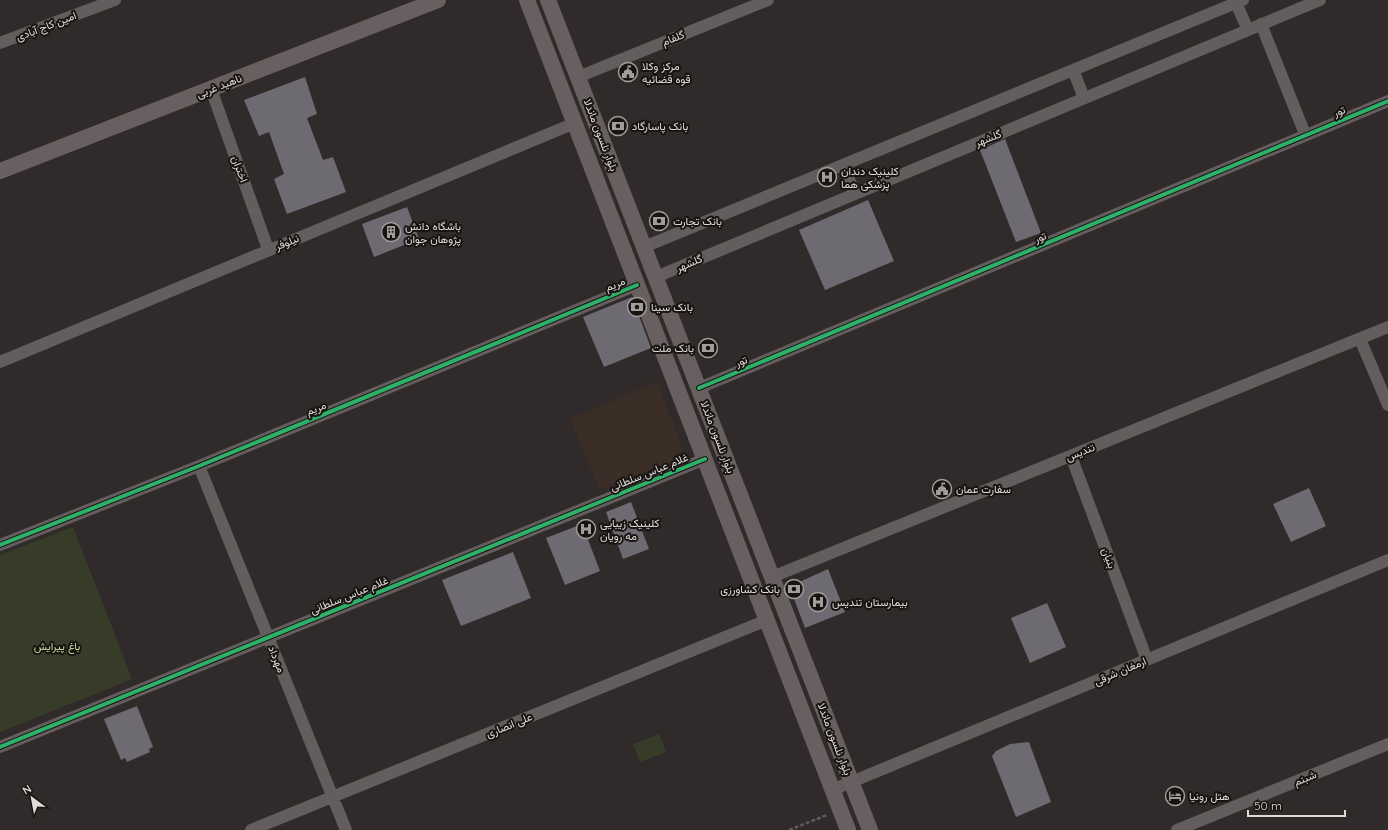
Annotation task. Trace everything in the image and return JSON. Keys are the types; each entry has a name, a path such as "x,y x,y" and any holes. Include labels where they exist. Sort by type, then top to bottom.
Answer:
{"main road":[{"name":"ناهید غربی","path":"0,171 438,0"},
{"name":"بلوار نلسون ماندلا","path":"527,0 848,830"},
{"name":"بلوار نلسون ماندلا","path":"548,0 870,830"}],"street":[{"name":"امین کاج آبادی","path":"0,43 115,0"},
{"name":"گلفام","path":"578,77 768,0"},
{"name":"گلشهر","path":"656,277 1320,0"},
{"path":"644,247 1240,1 1248,30"},
{"path":"1261,24 1305,134"},
{"path":"1073,70 1084,98"},
{"name":"اختران","path":"211,89 268,249"},
{"name":"تور","path":"699,388 1305,134 1388,101"},
{"name":"نیلوفر","path":"0,362 268,249 575,123"},
{"path":"844,165 855,193"},
{"name":"مریم","path":"0,545 199,466 637,284"},
{"name":"تندیس","path":"772,577 1388,327"},
{"path":"1360,339 1388,405"},
{"name":"بنیان","path":"1071,456 1147,660"},
{"name":"غلام عباس سلطانی","path":"0,747 705,459"},
{"name":"مهرداد","path":"199,466 346,830"},
{"name":"ارمغان شرقی","path":"832,790 1388,560"},
{"name":"علی انصاری","path":"250,830 767,620"},
{"name":"شبنم","path":"1177,830 1388,744"}],"path":[{"path":"789,830 814,820"}],"shaded area":[{"path":"657,382 682,447 678,459 600,489 570,419"}],"green space":[{"name":"باغ پیرایش","path":"73,527 132,679 0,732 0,555"},
{"path":"659,734 666,752 640,762 633,744"}],"building":[{"path":"305,77 317,114 307,118 323,160 333,157 346,192 287,214 274,179 284,174 269,132 259,136 244,100"},
{"path":"1005,139 1041,233 1016,242 980,150"},
{"path":"868,200 894,261 825,290 799,230"},
{"name":"باشگاه دانش پژوهان جوان","path":"407,207 419,239 374,257 362,224"},
{"path":"632,297 651,348 604,367 583,317"},
{"path":"1309,488 1326,526 1291,542 1273,504"},
{"path":"631,502 649,549 623,559 606,512"},
{"path":"582,524 600,571 565,585 546,538"},
{"path":"513,552 531,598 461,626 442,580"},
{"name":"بیمارستان تندیس","path":"828,569 845,612 805,628 791,591 795,584"},
{"path":"1047,603 1066,647 1030,663 1011,618"},
{"path":"137,706 153,747 149,749 150,752 127,762 125,758 121,760 104,719"},
{"path":"1029,742 1051,802 1016,817 992,756 996,751 1010,744"}],"cycle path":[{"path":"699,388 1388,101"},
{"path":"0,545 199,466 637,285"},
{"path":"0,747 705,459"}],"place":[{"name":"مرکز وکلا قوه قضائیه","path":"628,72"},
{"name":"بانک پاسارگاد","path":"618,126"},
{"name":"کلینیک دندان پزشکی هما","path":"827,177"},
{"name":"بانک تجارت","path":"659,221"},
{"name":"باشگاه دانش پژوهان جوان","path":"391,232"},
{"name":"بانک سینا","path":"637,307"},
{"name":"بانک ملت","path":"708,348"},
{"name":"سفارت عمان","path":"942,489"},
{"name":"کلینیک زیبایی مه رویان","path":"586,529"},
{"name":"بانک کشاورزی","path":"794,589"},
{"name":"بیمارستان تندیس","path":"818,602"},
{"name":"هتل رونیا","path":"1175,796"}]}
